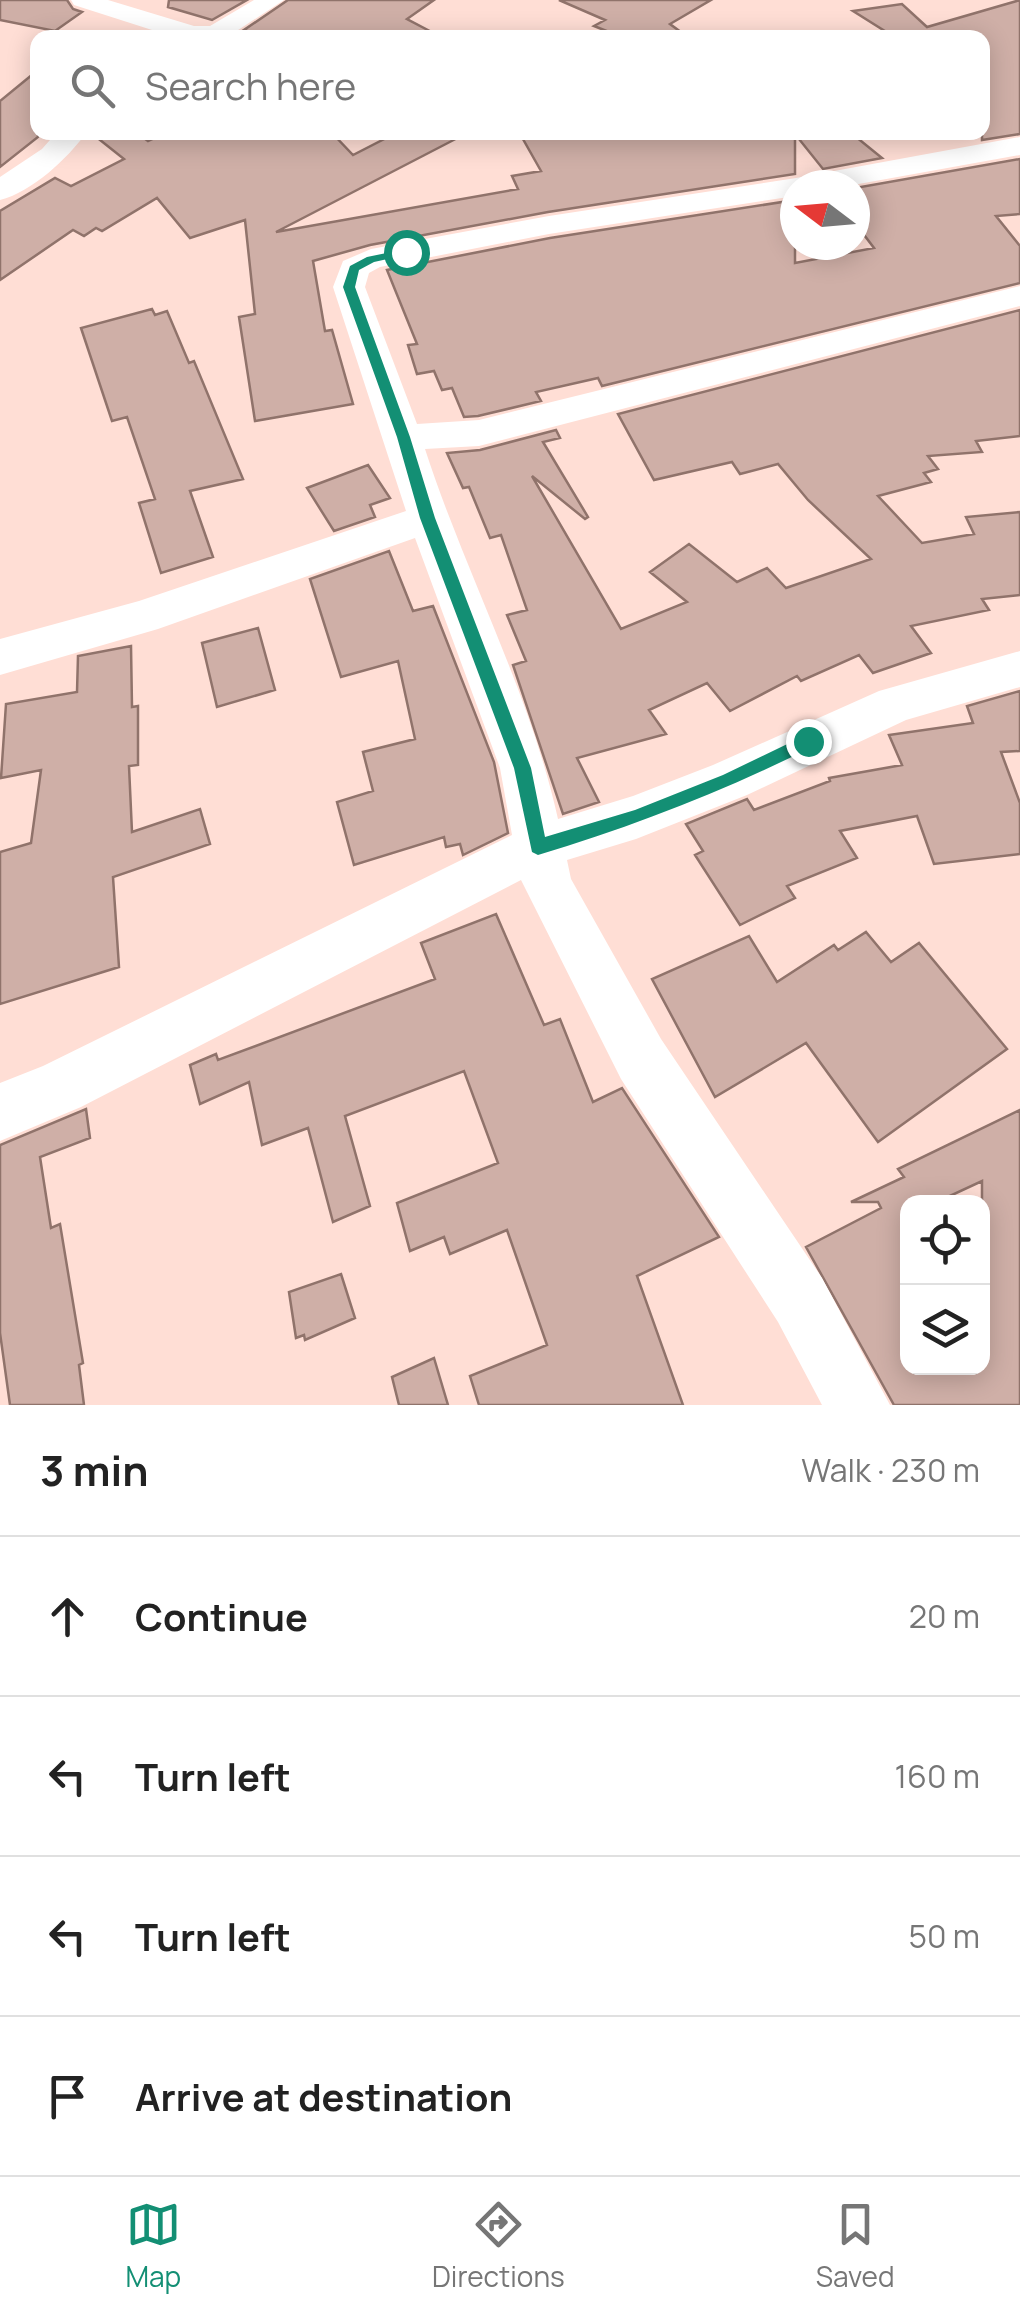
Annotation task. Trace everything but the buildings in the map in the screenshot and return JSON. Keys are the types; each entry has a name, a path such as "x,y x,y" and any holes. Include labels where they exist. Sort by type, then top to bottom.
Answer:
{"street":[{"path":"83,0 184,30"},
{"path":"215,30 272,0"},
{"path":"0,191 52,155 66,140"},
{"path":"870,173 1020,146"},
{"path":"780,188 531,228 371,260 354,268 349,287 428,518 522,768 548,884 565,922 641,1058 800,1300 857,1405"},
{"path":"403,437 479,433 1020,296"},
{"path":"0,657 142,617 428,518"},
{"path":"0,1112 62,1086 538,847 636,817 895,704 1020,669"}],"route":[{"path":"406,252 354,268 349,287 428,518 522,768 538,847 636,817 730,780 808,741"}]}
